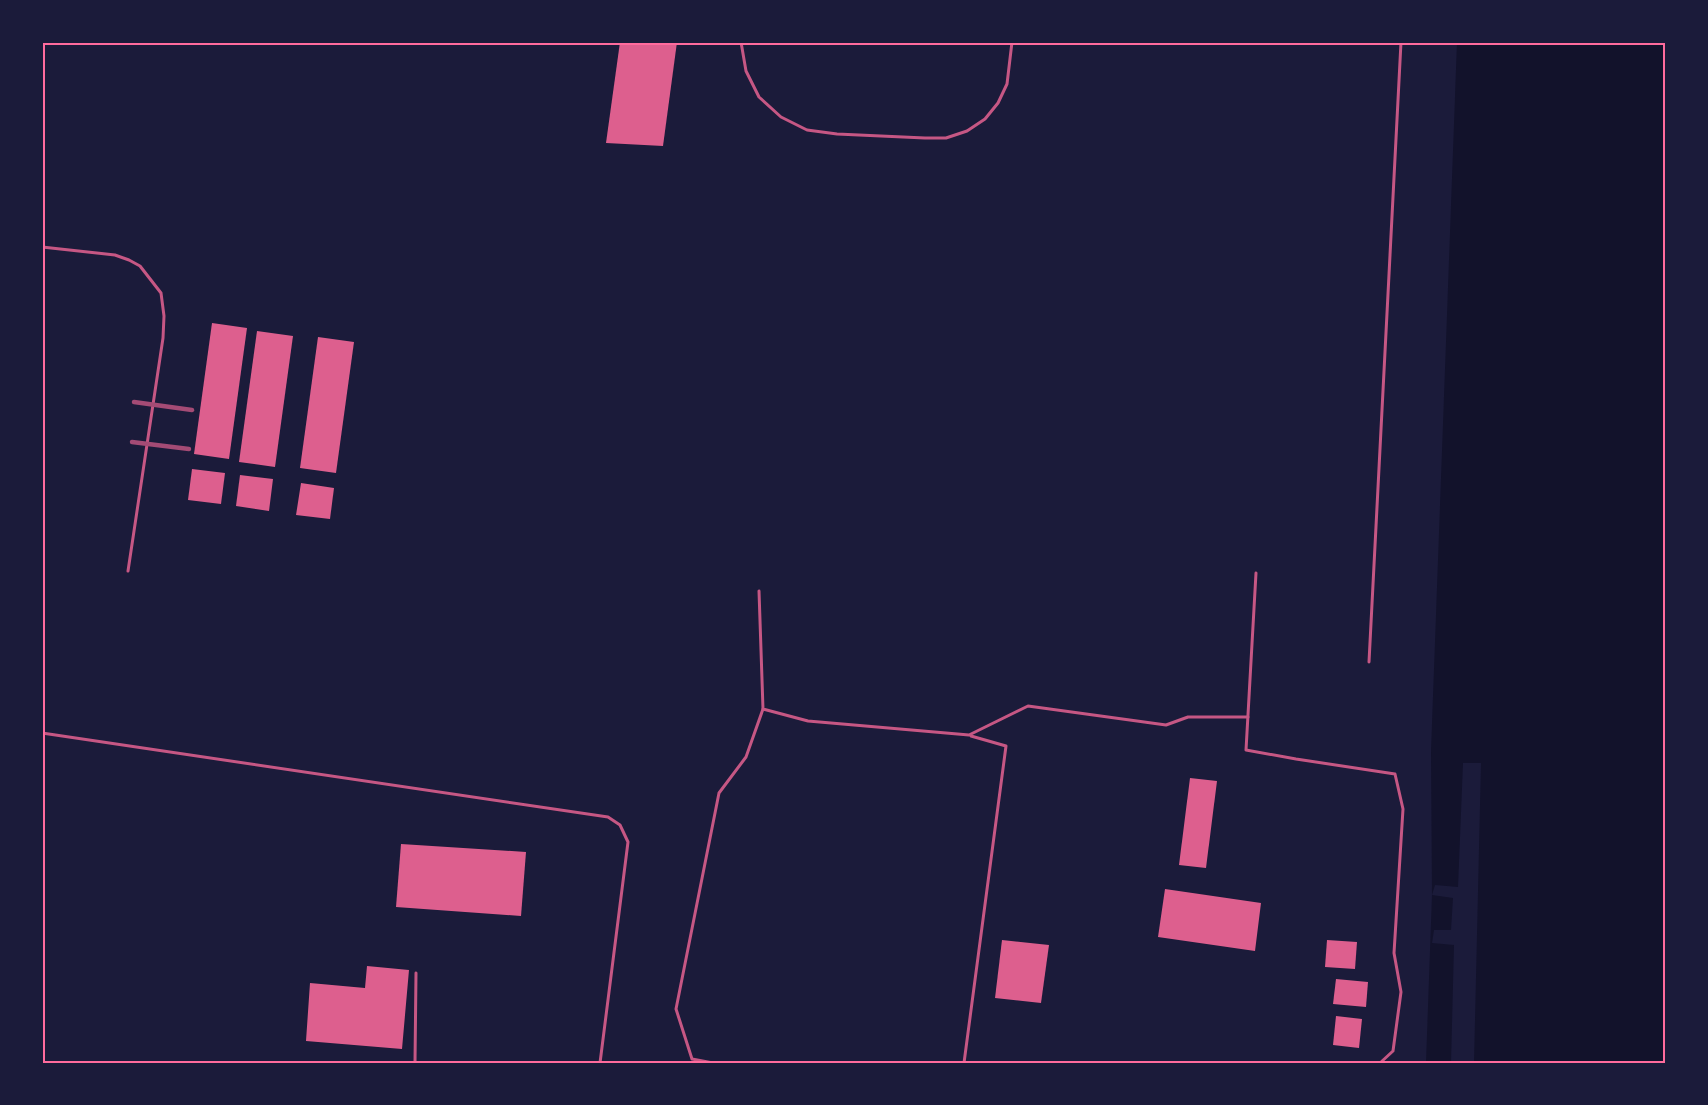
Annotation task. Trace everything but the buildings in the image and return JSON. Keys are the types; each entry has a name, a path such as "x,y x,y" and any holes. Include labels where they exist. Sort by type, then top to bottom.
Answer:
{"lane":[{"path":"741,42 746,70 759,97 781,117 807,130 827,133 925,138 946,138 967,131 985,120 999,103 1007,84 1012,42"},
{"path":"1369,662 1401,42"},
{"path":"42,247 115,255 129,260 140,266 161,293 164,316 163,338 128,571"},
{"path":"1256,573 1246,750 1395,774 1403,809 1394,953 1401,992 1393,1051 1380,1063"},
{"path":"713,1063 692,1059 676,1009 719,793 746,757 763,710 759,591"},
{"path":"969,735 1028,706 1166,725 1188,717 1248,717"},
{"path":"763,710 808,722 969,735 1006,746 964,1063"},
{"path":"42,733 608,817 620,825 628,842 600,1063"},
{"path":"415,1063 416,973"}],"shaded area":[{"path":"1457,42 1666,42 1666,1063 1426,1063 1432,895 1431,751"}],"pier":[{"path":"1463,763 1481,763 1474,1063 1451,1063 1454,945 1432,943 1434,930 1451,930 1453,898 1432,895 1435,885 1458,887"}],"railway":[{"path":"134,402 192,410"},
{"path":"132,442 189,449"}]}
